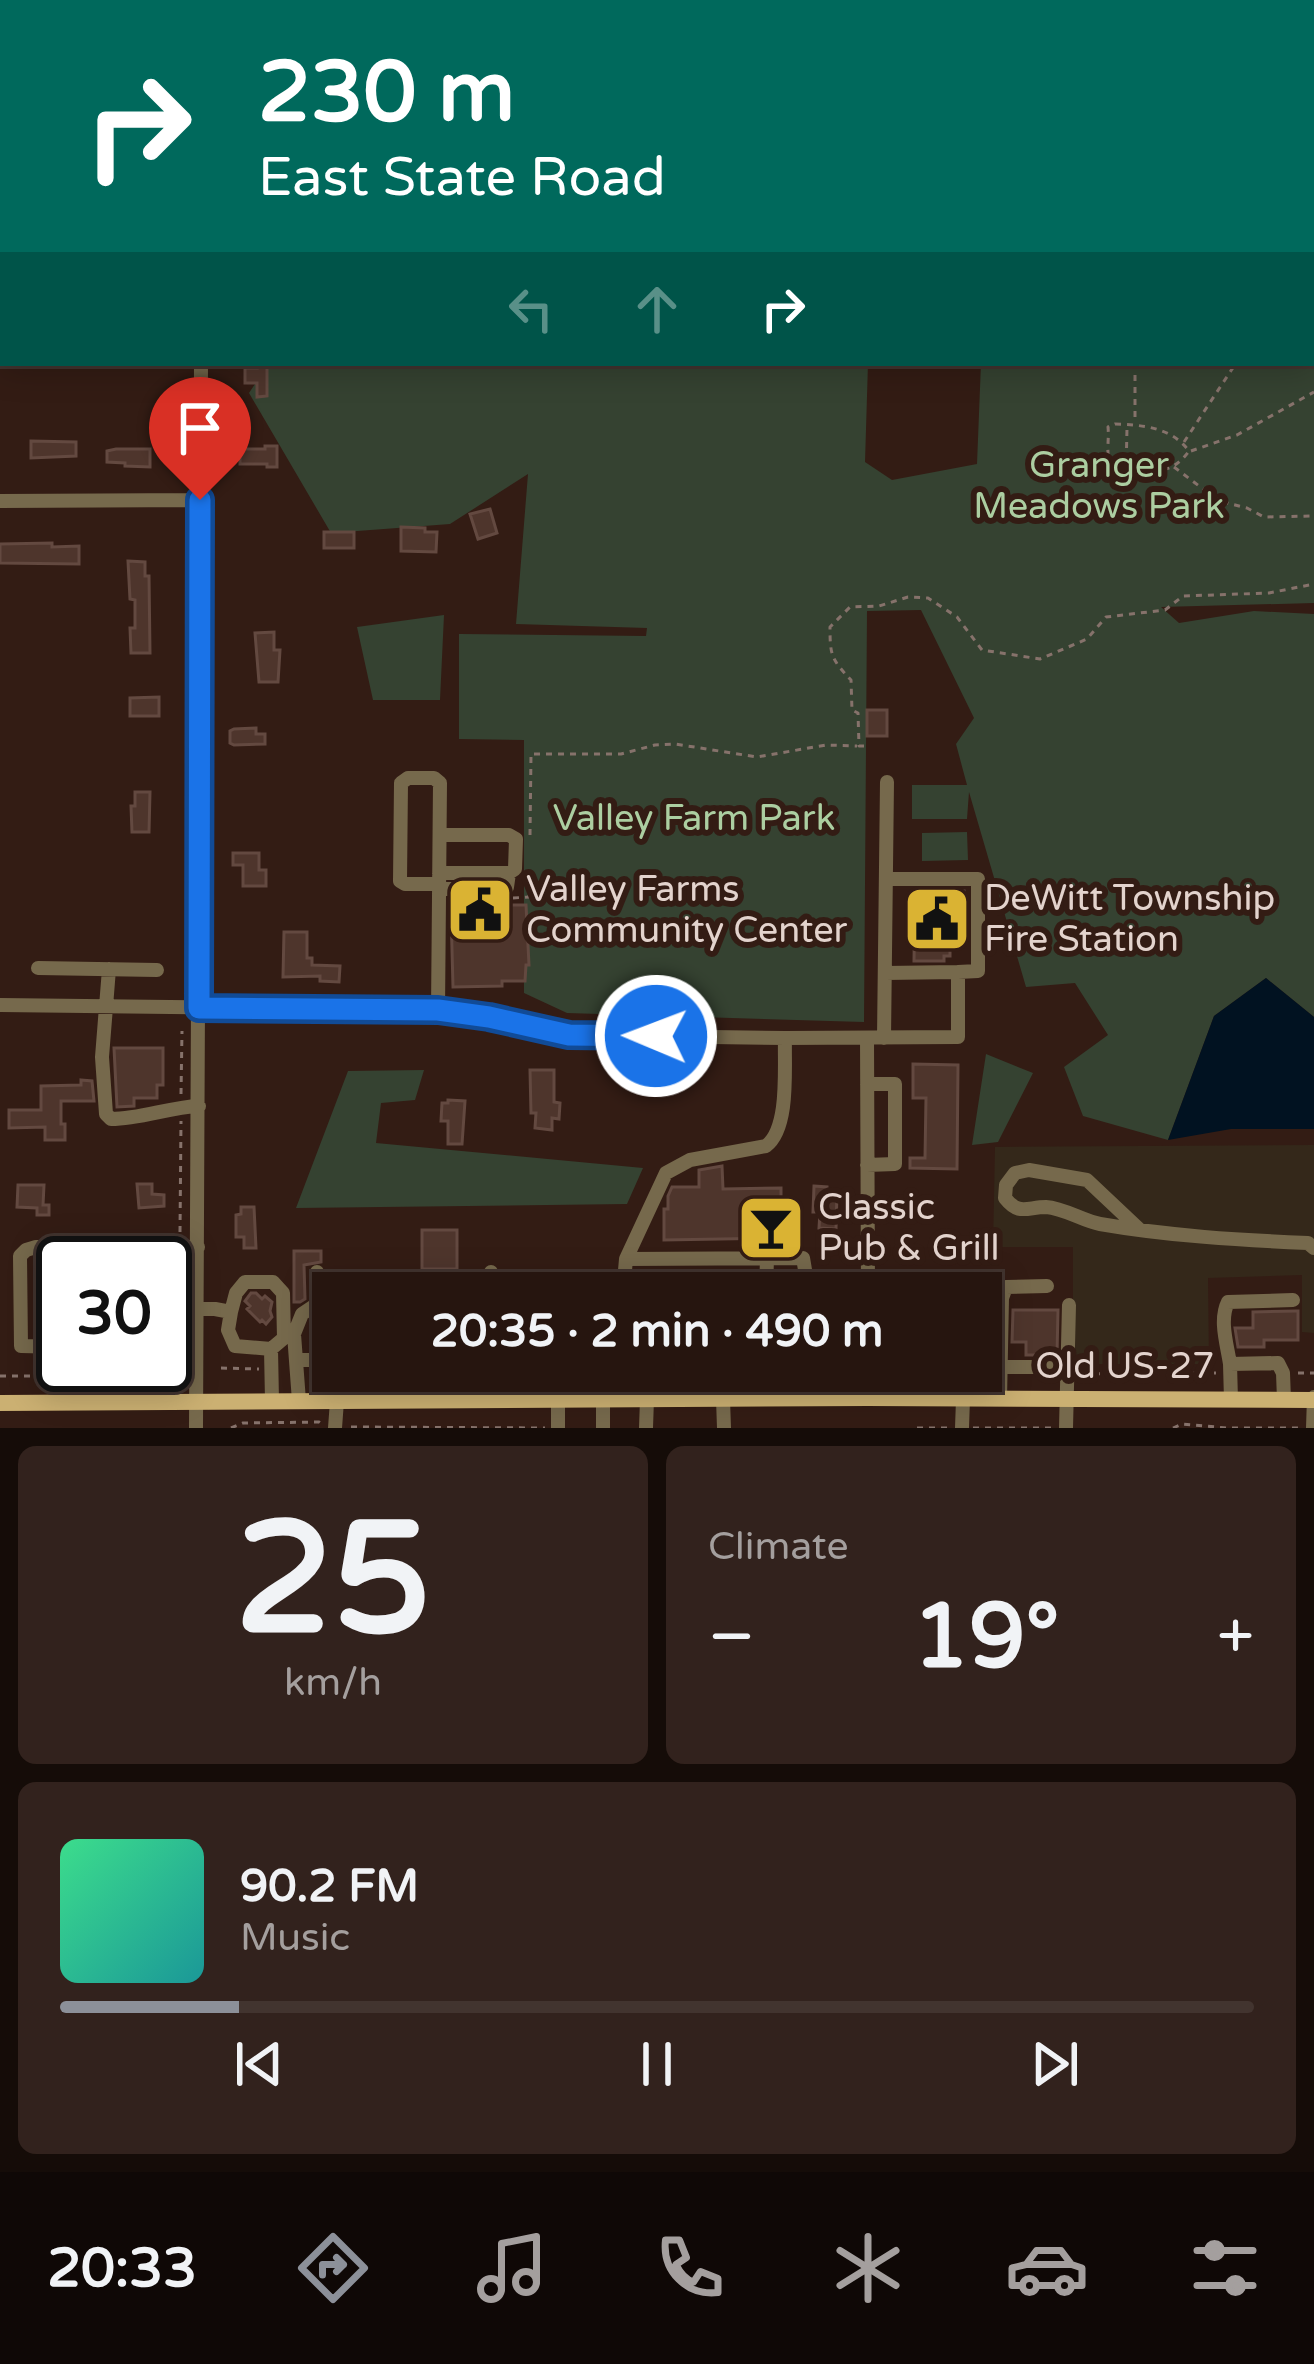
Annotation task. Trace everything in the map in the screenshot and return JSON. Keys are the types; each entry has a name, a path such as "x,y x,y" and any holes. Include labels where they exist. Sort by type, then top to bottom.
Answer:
{"main road":[{"name":"Old US-27","path":"0,1403 1314,1399"}],"street":[{"path":"196,1428 201,366"},
{"path":"0,501 200,500"},
{"path":"438,1010 439,882 440,835 440,783 434,778 408,778 401,783 400,881 405,884 439,882 507,887 515,869 516,839 509,835 440,835"},
{"path":"884,1038 887,782"},
{"path":"886,879 978,879 978,971 886,973"},
{"path":"38,968 157,970"},
{"path":"109,969 102,1057 106,1114 111,1119 139,1119 199,1106"},
{"path":"0,1005 438,1010 569,1035 958,1037 958,971"},
{"path":"625,1272 626,1259 666,1173 690,1160 774,1141 781,1126 785,1038"},
{"path":"868,1038 868,1272"},
{"path":"867,1084 895,1084 895,1164 868,1165"},
{"path":"1139,1229 1087,1180 1029,1170 1015,1173 1006,1185 1005,1198 1013,1209 1025,1212 1047,1207 1096,1223 1139,1229 1221,1239 1308,1243 1314,1248"},
{"path":"36,1247 20,1256 21,1346 36,1346"},
{"path":"192,1248 198,1247"},
{"path":"767,1258 767,1272"},
{"path":"626,1259 803,1258 805,1272"},
{"path":"245,1282 273,1282 284,1293 284,1338 271,1349 235,1346 227,1330 236,1292 245,1282"},
{"path":"1002,1298 1006,1287 1046,1286"},
{"path":"1231,1400 1224,1324 1228,1302 1293,1300"},
{"path":"1066,1428 1069,1304"},
{"path":"299,1401 294,1334 302,1314 312,1307"},
{"path":"198,1310 231,1312"},
{"path":"271,1349 272,1401"},
{"path":"298,1360 312,1360"},
{"path":"1230,1369 1278,1363 1284,1400"},
{"path":"1002,1367 1067,1370"},
{"path":"62,1392 62,1402"},
{"path":"371,1392 371,1401"},
{"path":"492,1392 492,1400"},
{"path":"551,1392 557,1428"},
{"path":"626,1392 626,1399"},
{"path":"765,1392 766,1399"},
{"path":"868,1392 868,1399"},
{"path":"962,1428 967,1392"},
{"path":"1000,1392 1000,1399"},
{"path":"646,1399 646,1428"},
{"path":"723,1399 724,1428"},
{"path":"1313,1428 1314,1399"},
{"path":"603,1400 604,1428"},
{"path":"335,1427 337,1401"}],"path":[{"path":"1135,366 1135,424"},
{"path":"1183,443 1234,366"},
{"path":"1189,451 1172,435 1148,426 1108,427 1108,461 1116,471 1154,472 1174,467 1189,451 1237,434 1314,392"},
{"path":"1126,474 1127,424"},
{"path":"1174,467 1219,502 1264,517 1314,516"},
{"path":"531,754 621,754 675,744 757,757 826,745 861,746 851,680 830,653 830,627 850,607 928,598 957,617 982,650 1040,659 1087,639 1106,617 1165,610 1183,596 1269,593 1314,584"},
{"path":"170,1236 182,1106 182,1031"},
{"path":"1067,1370 1230,1369"},
{"path":"1283,1373 1314,1373"},
{"path":"0,1375 36,1376"},
{"path":"231,1428 300,1423 548,1428"},
{"path":"1173,1428 1183,1424 1313,1428"},
{"path":"917,1428 1066,1428"}],"shaded area":[{"path":"1314,1145 1314,1333 1302,1332 1302,1275 1208,1278 1209,1364 1073,1364 1073,1247 993,1247 995,1147"}],"green space":[{"path":"267,366 868,366 865,462 892,480 977,464 981,366 1314,366 1314,603 1161,607 1179,623 1254,611 1314,614 1314,1017 1266,978 1214,1016 1168,1140 1083,1116 1064,1067 1108,1035 1075,983 1026,987 969,792 967,819 912,819 912,785 967,785 956,744 974,718 921,610 867,611 864,1022 567,1013 524,993 524,740 459,739 459,634 646,636 647,628 516,624 528,474 450,524 331,533 249,393"},
{"path":"444,615 440,700 373,700 357,627"},
{"path":"967,832 968,860 922,861 922,833"},
{"path":"986,1054 1033,1073 998,1142 972,1145"},
{"path":"424,1070 415,1100 381,1103 376,1143 643,1168 627,1204 296,1208 348,1071"}],"water":[{"path":"1266,978 1314,1017 1314,1129 1231,1129 1168,1140 1214,1016"}],"building":[{"path":"267,366 267,396 257,397 257,383 245,383 245,368"},
{"path":"31,441 76,442 76,456 31,458"},
{"path":"277,446 277,467 240,464 240,449"},
{"path":"150,449 150,467 107,462 107,451"},
{"path":"490,509 497,533 478,539 470,514"},
{"path":"401,527 437,532 436,552 401,551"},
{"path":"324,532 354,532 354,548 324,548"},
{"path":"52,543 52,547 79,546 79,564 0,563 0,544"},
{"path":"128,561 145,562 145,576 149,576 150,653 131,653 135,600 130,599"},
{"path":"274,632 274,650 280,650 278,682 259,682 255,633"},
{"path":"159,697 159,716 130,716 130,698"},
{"path":"867,710 887,710 887,736 867,736"},
{"path":"256,728 256,734 265,734 265,744 230,743 230,731"},
{"path":"135,792 150,792 149,832 132,832"},
{"path":"233,853 259,853 266,886 243,886 243,865 233,865"},
{"path":"915,891 964,891 958,937 950,937 950,956 944,956 944,961 914,961"},
{"path":"470,900 526,905 529,965 525,981 453,987 451,912 469,912"},
{"path":"284,932 307,932 307,958 312,958 312,965 340,966 339,982 320,981 320,976 283,977"},
{"path":"114,1048 163,1048 163,1085 157,1085 157,1098 134,1098 134,1106 117,1107"},
{"path":"913,1064 958,1065 957,1169 910,1168 910,1158 925,1158 926,1098 913,1098"},
{"path":"530,1070 554,1070 554,1102 560,1103 552,1130 535,1128"},
{"path":"81,1080 92,1081 94,1101 61,1101 65,1140 45,1140 45,1127 9,1128 9,1110 41,1110 41,1086 81,1085"},
{"path":"465,1101 462,1144 448,1144 448,1121 441,1121 442,1103"},
{"path":"722,1166 723,1189 781,1188 781,1238 664,1240 664,1209 668,1209 672,1187 699,1187 699,1170"},
{"path":"137,1184 152,1184 152,1194 164,1195 164,1206 139,1208"},
{"path":"18,1185 44,1185 43,1205 49,1205 49,1215 37,1215 37,1208 17,1207"},
{"path":"814,1186 837,1193 836,1229 819,1228 820,1212 813,1212"},
{"path":"241,1207 254,1207 256,1248 244,1248 244,1237 236,1237 236,1215 241,1214"},
{"path":"422,1230 457,1230 457,1269 422,1269"},
{"path":"294,1251 321,1251 321,1262 304,1265 305,1299 300,1302 294,1302"},
{"path":"251,1293 272,1302 272,1317 266,1324 247,1309 250,1306 245,1301"},
{"path":"1013,1310 1058,1310 1057,1355 1026,1355 1026,1342 1012,1342"},
{"path":"1298,1311 1298,1340 1264,1340 1264,1347 1238,1347 1235,1328 1253,1328 1253,1312"}],"place":[{"name":"Valley Farms Community Center","path":"480,910"},
{"name":"DeWitt Township Fire Station","path":"937,919"},
{"name":"Classic Pub & Grill","path":"771,1228"}],"route":[{"path":"200,500 199,1008 438,1010 569,1035 656,1036"}],"park label":[{"name":"Granger Meadows Park","path":"1099,486"},
{"name":"Valley Farm Park","path":"694,818"}]}
